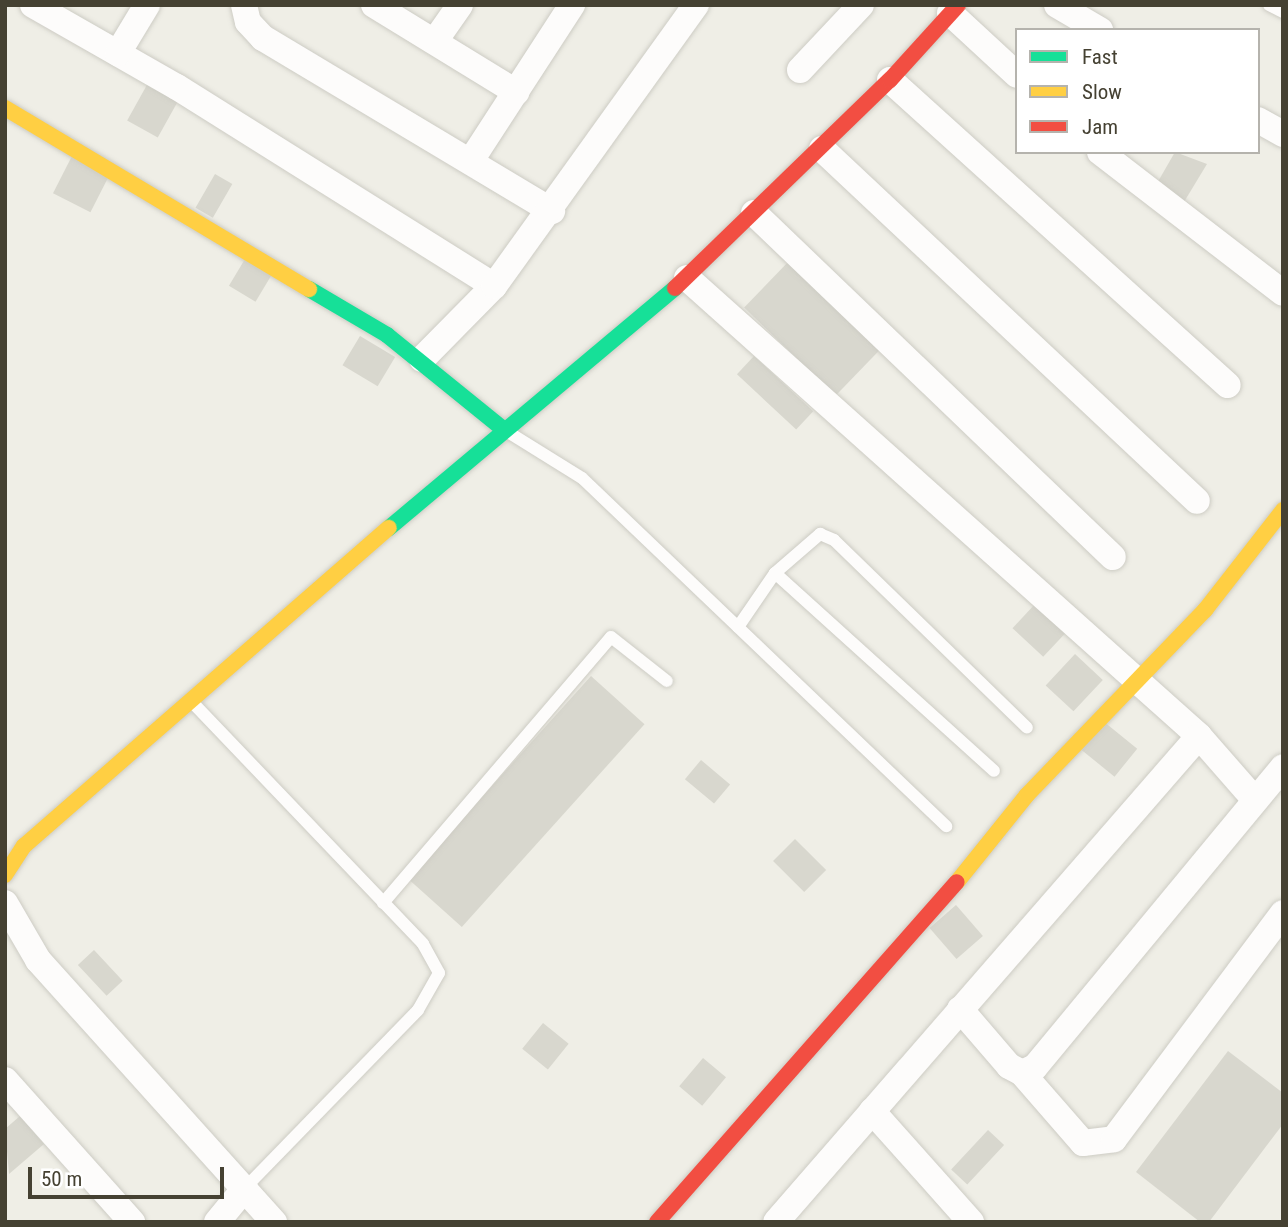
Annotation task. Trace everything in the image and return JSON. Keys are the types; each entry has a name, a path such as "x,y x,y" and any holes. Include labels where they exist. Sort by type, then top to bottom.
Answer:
{"street":[{"path":"33,5 118,53 494,286"},
{"path":"118,53 147,5"},
{"path":"244,5 248,22 263,38 472,159 552,211"},
{"path":"374,5 437,38 516,92"},
{"path":"437,38 460,5"},
{"path":"472,159 572,5"},
{"path":"422,359 494,286 552,211 696,5"},
{"path":"800,70 861,5"},
{"path":"1057,5 1097,28"},
{"path":"5,875 24,846 503,429 687,278 822,149 890,80 954,9 1015,73"},
{"path":"890,80 1228,385"},
{"path":"5,108 422,359 503,429"},
{"path":"1260,121 1283,134"},
{"path":"822,149 1197,501"},
{"path":"1103,154 1283,293"},
{"path":"754,213 1113,557"},
{"path":"687,278 1199,736 1255,800"},
{"path":"657,1222 1135,678 1205,610 1283,510"},
{"path":"776,1222 1199,736"},
{"path":"1022,1073 1035,1067 1283,767"},
{"path":"5,903 38,960 274,1222"},
{"path":"960,1009 1022,1073 1083,1143 1114,1139 1283,913"},
{"path":"5,1080 132,1222"},
{"path":"872,1111 971,1222"},
{"path":"217,1222 245,1188"}],"lane":[{"path":"1269,5 1283,12"},
{"path":"503,429 582,478 946,826"},
{"path":"738,627 775,573 802,543 820,534 834,540 1027,728"},
{"path":"775,573 994,771"},
{"path":"383,903 611,637 667,681"},
{"path":"191,702 436,962 433,989 245,1188"}],"building":[{"path":"148,83 179,100 158,138 127,121"},
{"path":"73,154 110,173 90,212 53,193"},
{"path":"1174,154 1207,164 1184,202 1156,185"},
{"path":"215,174 232,184 213,218 196,208"},
{"path":"248,254 275,270 256,302 229,286"},
{"path":"790,260 881,348 836,396 744,307"},
{"path":"360,336 395,357 378,386 342,365"},
{"path":"754,356 813,411 796,430 737,374"},
{"path":"1035,604 1066,633 1043,657 1012,628"},
{"path":"1075,654 1103,680 1073,711 1046,685"},
{"path":"591,676 645,724 462,927 408,879"},
{"path":"1103,721 1137,749 1115,777 1080,749"},
{"path":"701,760 730,784 714,804 685,779"},
{"path":"795,839 826,870 804,892 773,861"},
{"path":"956,905 983,936 956,959 930,928"},
{"path":"94,950 123,981 107,996 78,965"},
{"path":"543,1023 569,1044 548,1069 522,1049"},
{"path":"1228,1051 1283,1093 1283,1124 1209,1222 1200,1222 1136,1172"},
{"path":"703,1058 726,1077 702,1106 679,1086"},
{"path":"20,1116 44,1144 9,1174 5,1129"},
{"path":"988,1130 1004,1145 967,1184 951,1169"}],"traffic: fast":[{"path":"389,528 675,288"},
{"path":"309,289 387,335 503,429"}],"traffic: slow":[{"path":"5,108 309,289"},
{"path":"957,882 1027,795 1205,610 1283,510"},
{"path":"5,875 24,846 389,528"}],"traffic: jam":[{"path":"675,288 890,80 958,5"},
{"path":"657,1222 957,882"}]}
